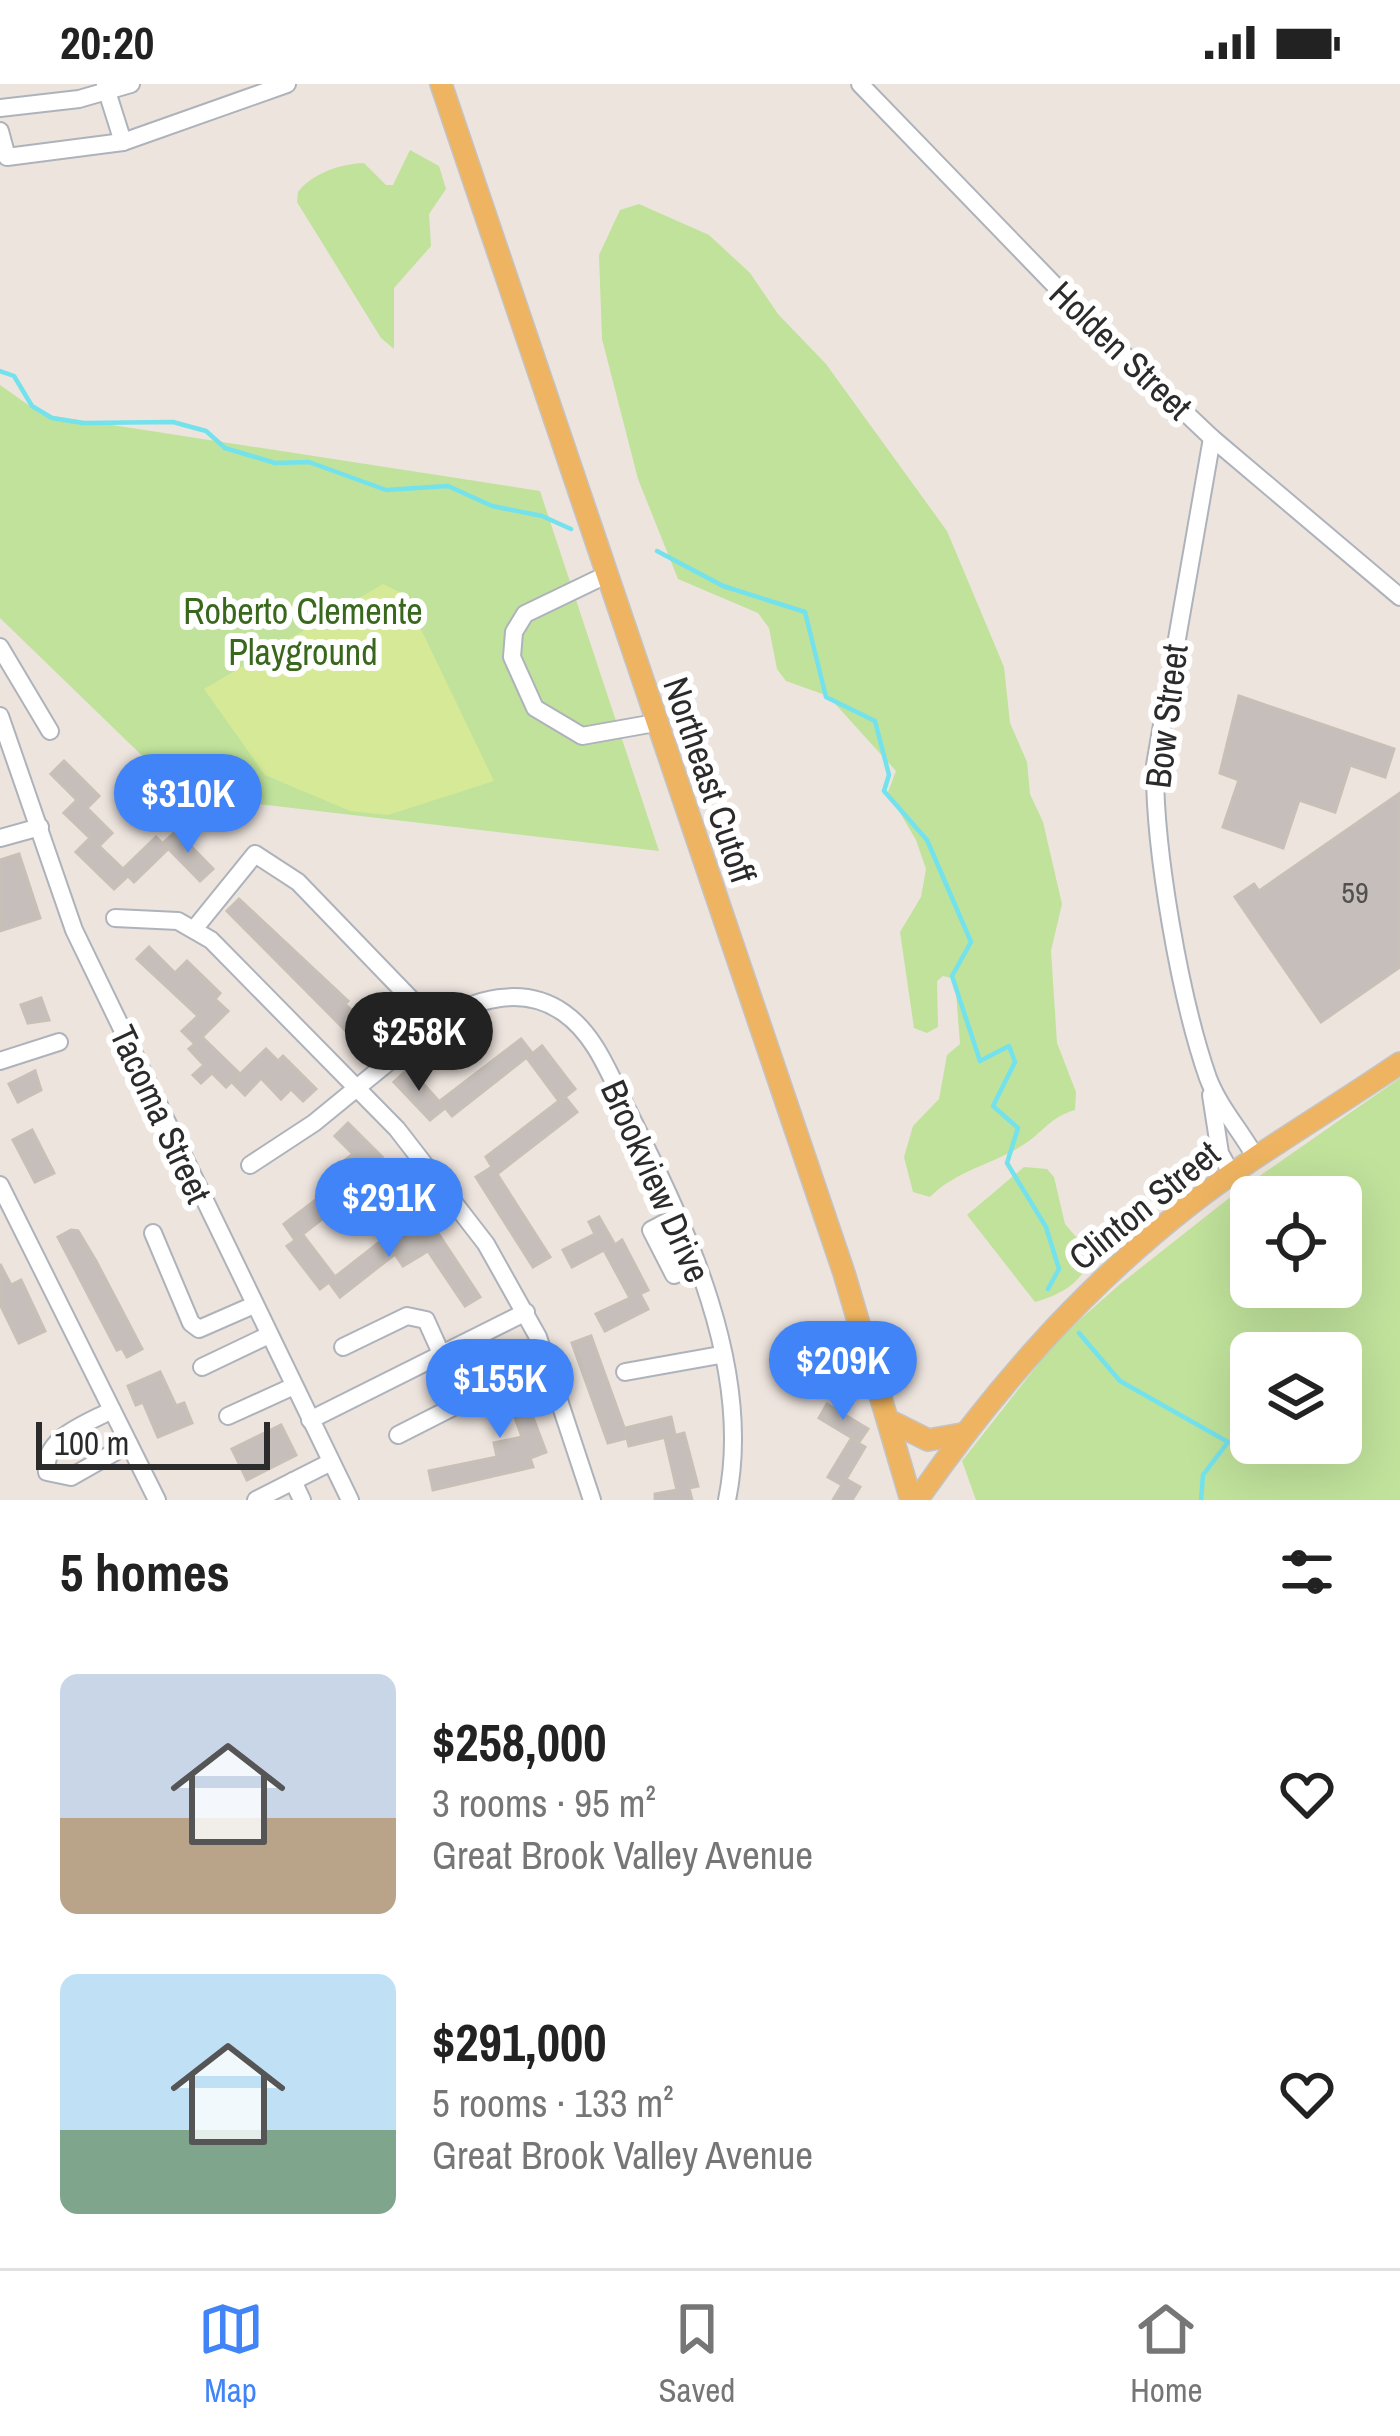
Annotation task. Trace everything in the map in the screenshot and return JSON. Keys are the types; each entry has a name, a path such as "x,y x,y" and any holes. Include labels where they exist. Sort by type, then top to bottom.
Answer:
{"main road":[{"name":"Northeast Cutoff","path":"441,84 866,1342 914,1500"},
{"name":"Clinton Street","path":"914,1500 962,1434 1068,1310 1189,1205 1400,1063"},
{"path":"892,1422 928,1440 962,1434"}],"street":[{"path":"0,109 130,84"},
{"name":"Holden Street","path":"860,84 1096,329 1212,437 1400,597"},
{"path":"0,131 7,157 123,142 287,85"},
{"path":"105,88 123,142"},
{"name":"Bow Street","path":"1212,437 1155,765 1155,800 1220,1153 1232,1175"},
{"path":"606,575 525,614 514,632 512,657 535,708 582,736 655,723"},
{"path":"0,647 50,731"},
{"name":"Tacoma Street","path":"0,716 74,930 350,1500"},
{"path":"0,838 40,826"},
{"path":"195,928 255,854 298,882 435,1024"},
{"path":"115,918 158,917 195,928 438,1177 526,1312 592,1500"},
{"name":"Brookview Drive","path":"250,1165 314,1123 435,1024 471,1003 504,997 565,1013 598,1051 697,1265 732,1416 727,1500"},
{"path":"0,1061 58,1042"},
{"name":"Bow Street","path":"1205,1065 1219,1100 1256,1158"},
{"path":"0,1185 157,1500"},
{"path":"678,1216 651,1230 674,1275 697,1265"},
{"path":"153,1233 190,1322 199,1329 254,1305"},
{"path":"310,1420 526,1312"},
{"path":"344,1347 418,1315 444,1353 463,1402 398,1435"},
{"path":"202,1367 268,1335"},
{"path":"808,1367 866,1342"},
{"path":"626,1372 720,1355"},
{"path":"228,1416 294,1386"},
{"path":"112,1410 57,1442 47,1454 47,1472 71,1477 129,1444"},
{"path":"256,1500 331,1462"},
{"path":"293,1481 302,1500"}],"green space":[{"path":"410,150 439,166 446,189 429,214 431,246 394,288 394,349 381,338 297,202 298,192 311,180 346,165 364,163 386,185 393,185"},
{"path":"639,204 709,235 750,273 778,314 826,364 947,531 1004,667 1010,723 1027,762 1030,794 1043,822 1062,904 1051,951 1057,1043 1076,1092 1075,1110 1055,1119 1017,1149 953,1180 930,1197 913,1192 904,1157 913,1126 939,1099 947,1055 960,1044 955,979 943,976 937,981 938,1027 927,1033 914,1028 900,932 921,897 926,869 916,840 888,792 896,771 828,696 786,681 777,669 769,628 758,613 678,579 638,479 602,339 599,255 620,210"},
{"name":"Roberto Clemente Playground","path":"0,385 41,414 540,491 659,851 242,802 187,766 161,774 0,618"},
{"path":"383,584 404,594 494,781 388,815 350,811 265,775 204,689"},
{"path":"1400,1078 1400,1500 976,1500 962,1461 1057,1340 1230,1197 1230,1308 1362,1308 1362,1176 1260,1176"},
{"path":"1024,1167 1047,1169 1054,1177 1065,1224 1089,1252 1078,1279 1035,1302 967,1215"}],"building":[{"path":"1239,696 1394,749 1385,777 1350,765 1335,812 1299,800 1283,848 1223,827 1239,780 1220,773"},
{"path":"64,761 99,796 87,808 112,833 99,846 123,869 156,837 168,849 134,882 128,876 114,889 76,852 90,838 64,813 77,800 51,774"},
{"path":"1400,793 1400,967 1321,1022 1235,897 1254,884 1259,891"},
{"path":"176,831 213,869 200,881 163,843"},
{"path":"19,854 40,918 0,931 0,860"},
{"path":"239,899 348,1001 345,1004 377,1035 364,1049 227,911"},
{"path":"149,947 175,973 187,961 220,993 215,999 228,1011 202,1037 240,1074 226,1087 212,1073 201,1083 193,1075 204,1065 189,1049 195,1044 182,1031 198,1016 137,959"},
{"path":"41,998 49,1020 28,1023 21,1005"},
{"path":"521,1039 532,1053 452,1116 440,1101"},
{"path":"542,1046 575,1089 565,1097 577,1112 497,1174 550,1257 533,1267 476,1177 492,1167 486,1157 559,1101 527,1058"},
{"path":"266,1049 278,1061 283,1056 316,1089 303,1101 291,1089 281,1099 261,1078 245,1095 232,1082"},
{"path":"409,1068 445,1108 430,1120 394,1082"},
{"path":"35,1071 41,1090 18,1102 9,1084"},
{"path":"348,1123 382,1157 369,1169 376,1177 295,1240 284,1224 338,1183 330,1172 353,1154 335,1136"},
{"path":"32,1130 54,1173 35,1182 13,1140"},
{"path":"599,1217 615,1245 622,1240 648,1290 640,1294 648,1309 605,1331 596,1314 630,1298 604,1250 572,1267 563,1250 595,1234 589,1222"},
{"path":"428,1218 480,1297 465,1306 428,1251 403,1266 395,1254 340,1297 329,1282 320,1289 287,1246 303,1235 335,1277 409,1219 415,1228"},
{"path":"78,1231 96,1261 142,1349 127,1357 122,1348 117,1350 58,1237"},
{"path":"0,1264 11,1285 21,1280 45,1331 19,1343 0,1304"},
{"path":"591,1336 626,1433 625,1428 671,1417 675,1435 629,1446 627,1438 608,1443 572,1343"},
{"path":"513,1364 546,1452 530,1458 533,1467 433,1490 429,1471 497,1457 494,1443 522,1437 508,1398 495,1403 490,1392 504,1387 497,1370"},
{"path":"160,1372 176,1406 184,1403 192,1423 158,1437 143,1402 136,1405 128,1386"},
{"path":"827,1404 868,1429 859,1442 819,1418"},
{"path":"281,1425 296,1455 247,1480 232,1449"},
{"path":"684,1433 698,1486 689,1488 692,1500 655,1500 655,1494 677,1490 665,1438"},
{"path":"851,1439 865,1447 846,1479 860,1487 852,1500 833,1500 842,1485 828,1477"}],"waterway":[{"path":"0,371 14,376 32,406 52,418 83,423 173,422 206,431 225,448 275,463 309,462 386,490 448,486 492,506 542,516 571,529"},
{"path":"657,551 723,586 805,612 826,697 875,721 889,775 884,791 927,840 971,942 952,976 980,1061 1009,1046 1015,1062 993,1106 1018,1128 1007,1163 1046,1227 1059,1269 1048,1289"},
{"path":"1079,1333 1120,1381 1228,1442 1203,1475 1201,1500"}]}
